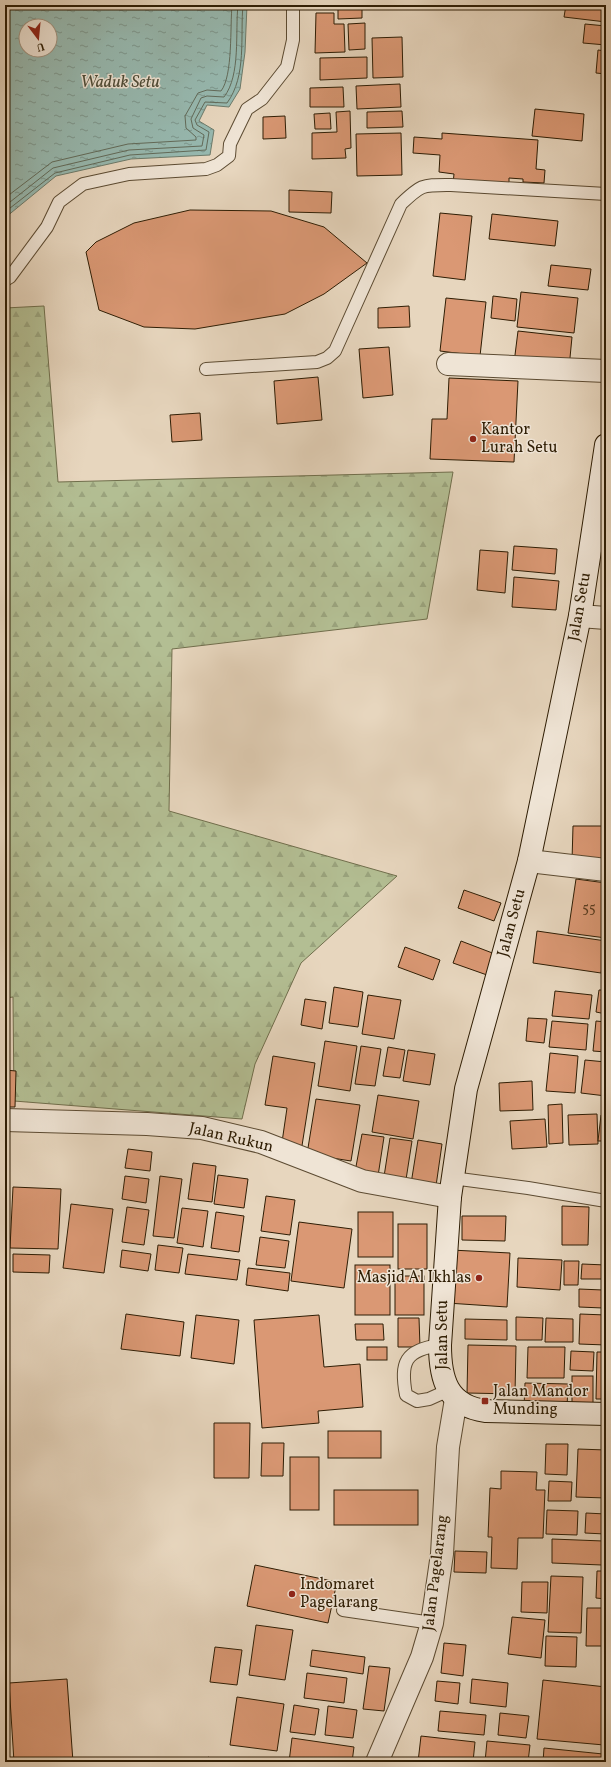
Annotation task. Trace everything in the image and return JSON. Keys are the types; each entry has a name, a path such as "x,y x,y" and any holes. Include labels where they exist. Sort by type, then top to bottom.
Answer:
{"main road":[{"path":"448,364 606,371"},
{"name":"Jalan Setu","path":"453,1394 441,1374 440,1345 451,1187 466,1089 529,861 580,616 606,445"},
{"path":"580,616 606,618"},
{"path":"529,861 606,870"},
{"name":"Jalan Rukun","path":"5,1120 147,1124 202,1128 261,1142 362,1181 451,1187"},
{"path":"453,1394 469,1407 486,1411 606,1414"},
{"name":"Jalan Pagelarang","path":"377,1762 422,1657 432,1623 442,1554 448,1447 453,1394"}],"lane":[{"path":"5,280 10,277 47,227 59,202 83,184 129,174 206,169 217,165 229,156 230,144 247,109 262,99 287,67 293,40 292,5"},
{"path":"206,369 317,362 327,358 335,351 401,204 418,188 430,185 451,185 606,194"},
{"path":"451,1187 528,1188 606,1201"},
{"path":"440,1345 426,1347 413,1354 404,1364 403,1377 406,1395 417,1401 453,1394"},
{"path":"344,1610 432,1623"}],"green space":[{"path":"44,306 58,482 453,472 427,619 172,649 169,811 397,876 301,963 255,1064 242,1119 14,1101 13,997 5,998 5,308"}],"water":[{"name":"Waduk Setu","path":"5,5 247,5 245,52 240,89 229,107 207,105 199,121 214,130 210,155 131,159 56,176 6,217 5,223"}],"building":[{"path":"362,5 362,18 338,19 338,6"},
{"path":"566,5 606,8 606,22 564,17"},
{"path":"316,13 334,13 334,24 344,24 345,52 315,53"},
{"path":"365,23 365,49 349,50 348,24"},
{"path":"585,24 606,26 606,45 583,43"},
{"path":"402,37 403,77 373,78 372,38"},
{"path":"598,50 606,51 606,74 596,73"},
{"path":"367,57 367,78 320,80 320,58"},
{"path":"400,84 401,107 357,109 356,86"},
{"path":"343,87 344,107 310,107 310,88"},
{"path":"535,109 584,114 582,141 532,136"},
{"path":"350,111 351,148 345,149 346,158 312,159 312,133 337,132 336,112"},
{"path":"402,111 403,127 367,128 367,112"},
{"path":"330,113 331,129 315,129 314,114"},
{"path":"285,116 286,138 263,139 263,117"},
{"path":"401,133 402,175 357,176 356,134"},
{"path":"442,133 538,140 536,169 545,170 544,183 523,182 523,179 509,178 509,187 453,184 454,174 439,172 440,155 413,153 414,137 442,139"},
{"path":"289,190 332,192 331,213 289,212"},
{"path":"190,210 271,211 324,227 367,263 324,294 285,314 195,329 144,327 99,310 86,252 96,242 134,223"},
{"path":"440,213 472,216 465,280 433,276"},
{"path":"492,214 558,221 555,246 489,239"},
{"path":"551,265 591,269 588,290 548,286"},
{"path":"521,292 578,298 574,333 517,327"},
{"path":"493,296 517,299 515,321 491,318"},
{"path":"446,298 486,302 480,356 440,351"},
{"path":"409,306 410,327 378,328 378,308"},
{"path":"518,331 572,337 569,368 514,363"},
{"path":"389,347 393,395 363,398 359,349"},
{"path":"318,377 322,420 277,424 274,381"},
{"name":"Kantor Lurah Setu","path":"449,378 518,381 514,462 430,459 432,419 447,419"},
{"path":"200,413 202,440 172,442 170,415"},
{"path":"514,546 557,549 555,574 512,570"},
{"path":"480,550 508,552 505,593 477,590"},
{"path":"514,577 559,581 556,610 512,607"},
{"path":"573,826 606,826 606,861 572,861"},
{"path":"576,879 606,883 606,938 568,933"},
{"path":"464,890 501,903 494,921 458,908"},
{"path":"537,931 606,941 601,973 533,963"},
{"path":"461,941 495,954 487,975 453,963"},
{"path":"405,947 440,960 433,980 398,967"},
{"path":"334,987 363,992 358,1027 329,1023"},
{"path":"599,990 606,990 606,1014 596,1012"},
{"path":"555,991 592,995 589,1019 552,1016"},
{"path":"368,995 401,1000 394,1039 362,1034"},
{"path":"305,999 326,1002 322,1029 301,1025"},
{"path":"528,1018 547,1019 544,1043 526,1041"},
{"path":"552,1021 588,1024 586,1050 549,1047"},
{"path":"596,1021 606,1022 606,1052 593,1051"},
{"path":"5,1036 8,1036 7,1062 5,1062"},
{"path":"325,1041 357,1046 350,1091 318,1086"},
{"path":"361,1046 381,1049 375,1086 355,1084"},
{"path":"388,1047 405,1050 400,1078 383,1076"},
{"path":"408,1050 435,1054 430,1085 403,1081"},
{"path":"550,1053 578,1056 575,1093 546,1091"},
{"path":"273,1056 315,1063 301,1152 281,1149 287,1108 265,1105"},
{"path":"585,1060 606,1062 606,1096 581,1093"},
{"path":"5,1070 16,1071 15,1107 5,1107"},
{"path":"532,1081 533,1110 500,1111 499,1083"},
{"path":"378,1095 419,1101 413,1139 372,1132"},
{"path":"316,1099 360,1105 351,1161 307,1154"},
{"path":"562,1104 563,1143 549,1144 548,1105"},
{"path":"597,1114 598,1144 569,1145 568,1115"},
{"path":"601,1115 606,1115 606,1141 598,1141"},
{"path":"545,1119 547,1147 512,1149 510,1121"},
{"path":"362,1134 384,1137 378,1176 355,1172"},
{"path":"390,1138 412,1141 405,1186 383,1183"},
{"path":"418,1140 442,1144 435,1193 410,1190"},
{"path":"128,1149 152,1152 150,1171 125,1168"},
{"path":"193,1163 216,1166 212,1202 188,1199"},
{"path":"218,1175 248,1179 244,1208 214,1204"},
{"path":"125,1176 149,1179 146,1203 122,1199"},
{"path":"160,1176 182,1179 174,1238 153,1236"},
{"path":"13,1187 61,1189 58,1249 10,1248"},
{"path":"266,1196 295,1200 290,1235 261,1231"},
{"path":"71,1204 113,1209 104,1273 63,1268"},
{"path":"562,1206 589,1207 588,1245 562,1245"},
{"path":"127,1207 149,1210 144,1245 122,1242"},
{"path":"182,1208 208,1211 203,1247 177,1243"},
{"path":"216,1212 244,1216 239,1252 211,1248"},
{"path":"358,1212 393,1212 393,1257 358,1257"},
{"path":"462,1216 506,1216 505,1241 462,1240"},
{"path":"299,1222 352,1229 344,1288 291,1281"},
{"path":"398,1224 427,1224 427,1269 398,1269"},
{"path":"260,1237 289,1241 285,1268 256,1265"},
{"path":"158,1245 183,1248 179,1273 155,1270"},
{"path":"122,1250 151,1254 148,1271 120,1267"},
{"name":"Masjid Al Ikhlas","path":"451,1250 510,1253 507,1307 447,1303"},
{"path":"13,1254 50,1255 49,1273 13,1272"},
{"path":"188,1254 240,1260 237,1280 185,1274"},
{"path":"518,1258 562,1260 560,1290 517,1287"},
{"path":"564,1261 579,1261 578,1285 564,1285"},
{"path":"582,1264 606,1265 606,1279 581,1279"},
{"path":"355,1265 390,1265 390,1315 355,1315"},
{"path":"248,1268 290,1273 288,1291 246,1285"},
{"path":"395,1276 424,1276 424,1315 395,1315"},
{"path":"579,1289 603,1290 603,1308 579,1307"},
{"path":"126,1314 184,1322 180,1356 121,1349"},
{"path":"580,1314 606,1315 606,1345 579,1344"},
{"path":"196,1315 239,1320 234,1364 191,1358"},
{"path":"319,1315 324,1367 360,1364 363,1407 318,1411 319,1423 262,1428 254,1320"},
{"path":"516,1317 543,1318 542,1340 516,1340"},
{"path":"398,1318 419,1318 420,1347 398,1347"},
{"path":"546,1318 573,1319 573,1342 545,1342"},
{"path":"465,1319 507,1320 507,1340 465,1339"},
{"path":"355,1324 383,1324 384,1340 356,1340"},
{"path":"468,1345 516,1346 515,1394 467,1393"},
{"path":"367,1347 387,1347 387,1360 367,1360"},
{"path":"528,1347 565,1347 564,1378 527,1378"},
{"path":"571,1351 594,1352 593,1371 570,1370"},
{"path":"597,1352 606,1352 606,1399 596,1399"},
{"path":"572,1376 593,1376 593,1404 572,1404"},
{"path":"525,1383 568,1384 567,1408 524,1407"},
{"path":"214,1423 250,1423 249,1478 214,1478"},
{"path":"328,1431 381,1431 381,1458 328,1458"},
{"path":"262,1443 284,1443 283,1476 261,1476"},
{"path":"546,1444 568,1444 567,1475 545,1474"},
{"path":"578,1449 606,1450 606,1498 576,1497"},
{"path":"290,1457 319,1457 319,1510 290,1510"},
{"path":"501,1471 537,1472 536,1490 545,1490 543,1538 518,1538 517,1569 491,1568 492,1537 488,1537 490,1488 501,1489"},
{"path":"549,1481 572,1482 571,1501 548,1501"},
{"path":"334,1490 418,1490 418,1525 334,1525"},
{"path":"547,1510 578,1511 577,1535 546,1534"},
{"path":"586,1513 606,1514 605,1534 585,1533"},
{"path":"552,1539 603,1541 602,1565 552,1563"},
{"path":"455,1551 487,1552 486,1573 454,1572"},
{"name":"Indomaret Pagelarang","path":"255,1565 337,1582 328,1623 247,1606"},
{"path":"597,1571 606,1571 606,1599 596,1598"},
{"path":"551,1576 583,1577 581,1633 548,1632"},
{"path":"522,1582 548,1582 547,1613 521,1612"},
{"path":"587,1608 606,1608 606,1646 586,1646"},
{"path":"512,1617 545,1620 541,1658 508,1654"},
{"path":"256,1625 293,1630 285,1680 249,1675"},
{"path":"546,1636 577,1637 576,1667 545,1666"},
{"path":"444,1643 466,1645 463,1676 441,1673"},
{"path":"215,1647 242,1650 237,1685 210,1682"},
{"path":"312,1650 365,1657 363,1674 310,1666"},
{"path":"369,1666 390,1668 384,1711 363,1709"},
{"path":"307,1673 347,1678 344,1703 304,1698"},
{"path":"67,1679 73,1762 14,1762 9,1683"},
{"path":"472,1679 508,1683 506,1707 470,1703"},
{"path":"543,1680 606,1687 606,1723 604,1745 537,1739"},
{"path":"437,1681 460,1683 458,1704 435,1701"},
{"path":"237,1697 284,1704 277,1751 230,1745"},
{"path":"5,1698 9,1760 5,1760"},
{"path":"294,1705 319,1709 315,1735 290,1732"},
{"path":"328,1706 357,1710 353,1738 325,1735"},
{"path":"440,1711 486,1715 484,1735 438,1731"},
{"path":"500,1713 529,1716 526,1738 498,1735"},
{"path":"421,1736 475,1742 473,1762 418,1762"},
{"path":"292,1738 354,1747 352,1762 289,1762"},
{"path":"487,1741 530,1745 528,1762 485,1762"},
{"path":"544,1748 603,1754 602,1762 543,1762"},
{"path":"208,1757 219,1762 205,1762"}],"place":[{"name":"Kantor Lurah Setu","path":"473,439"},
{"name":"Masjid Al Ikhlas","path":"479,1278"},
{"name":"Jalan Mandor Munding","path":"485,1401"},
{"name":"Indomaret Pagelarang","path":"292,1594"}]}
